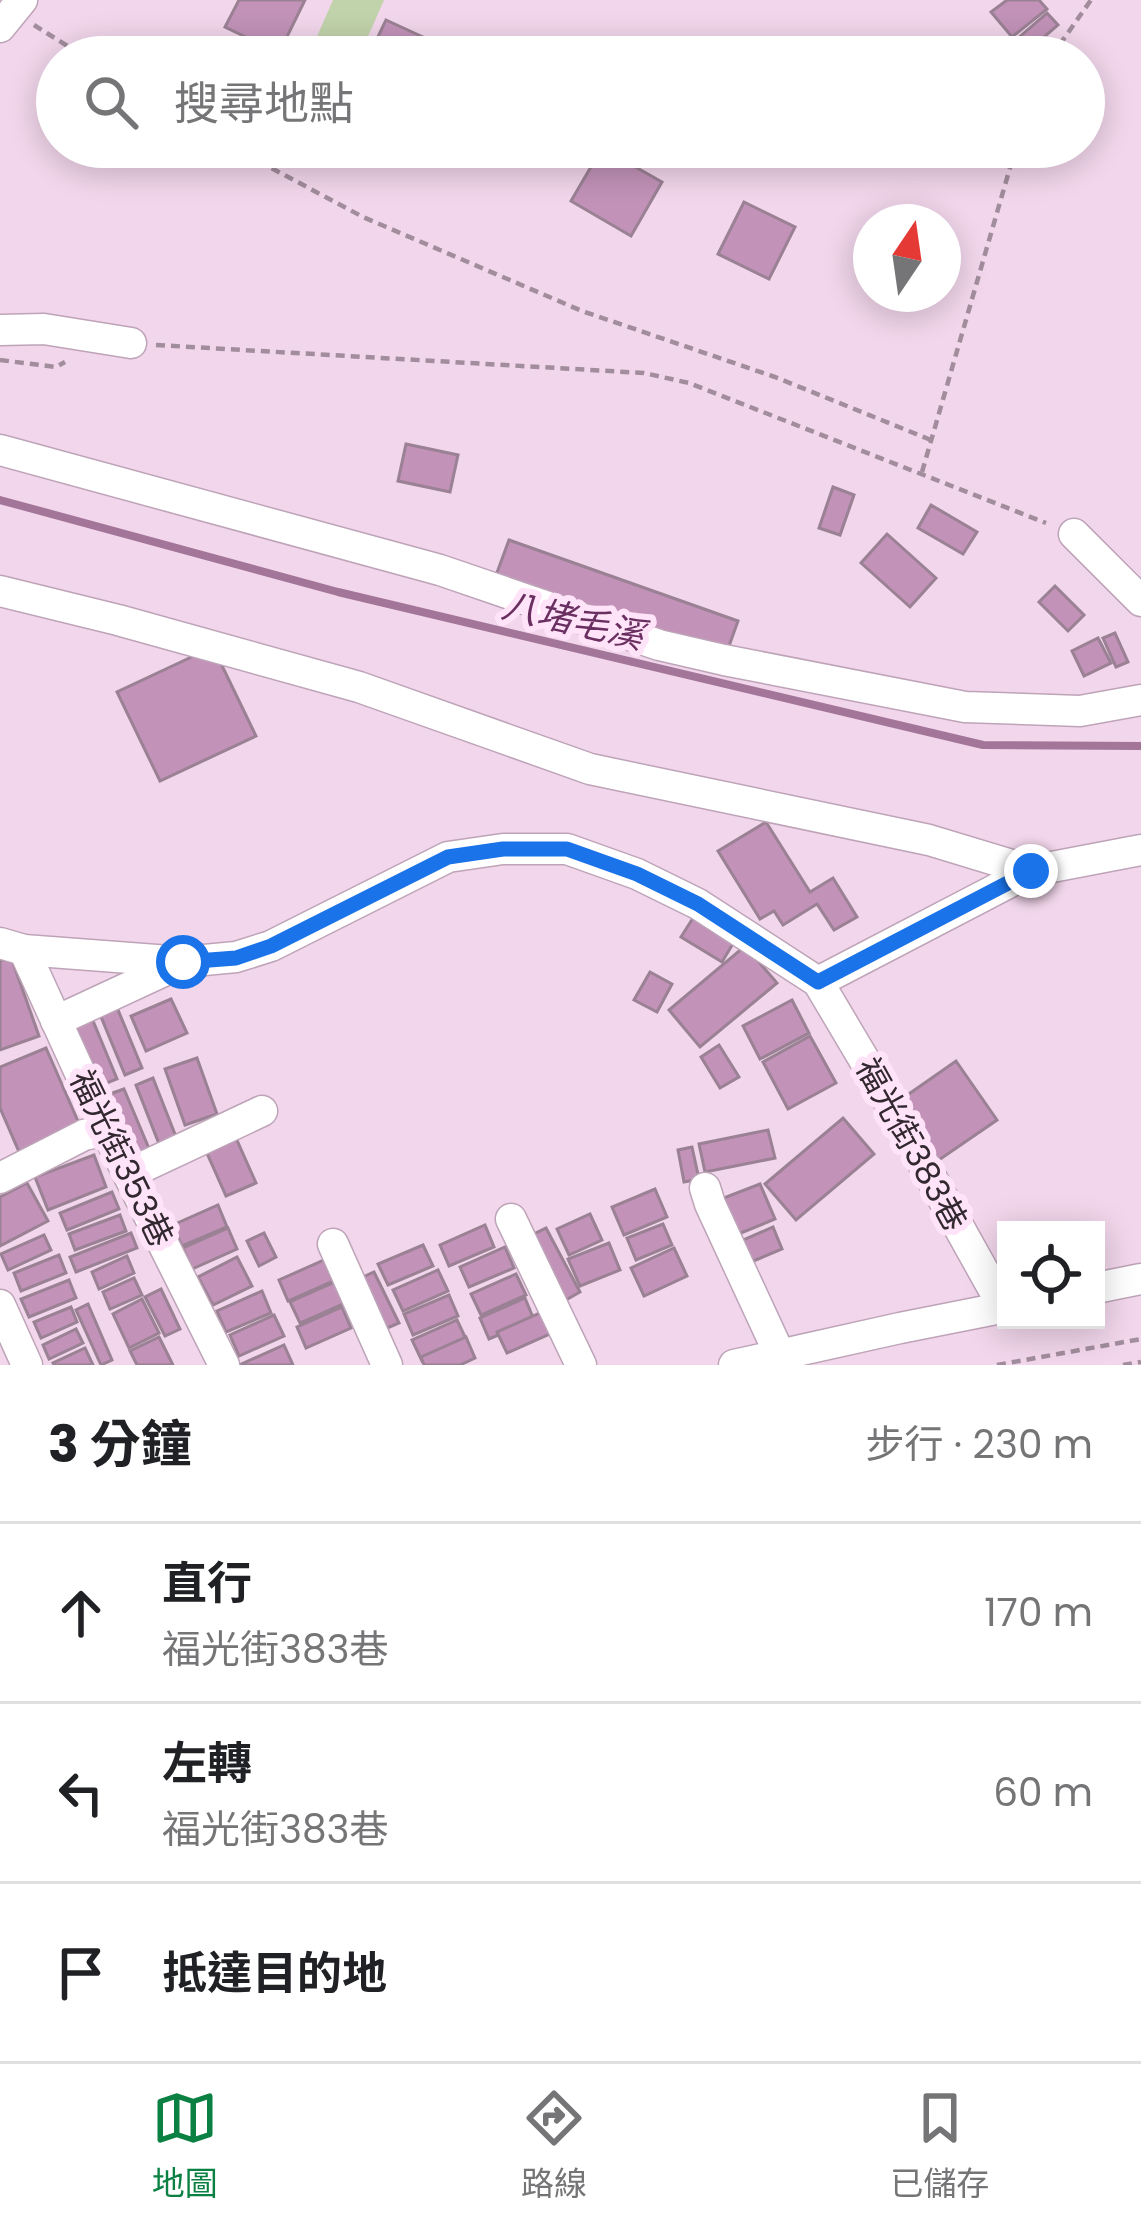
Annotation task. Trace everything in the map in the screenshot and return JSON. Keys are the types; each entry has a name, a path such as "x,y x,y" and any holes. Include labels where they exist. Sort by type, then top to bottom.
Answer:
{"street":[{"path":"0,330 44,329 130,344"},
{"path":"0,450 440,570 659,645 724,660 965,707 1081,710 1141,700"},
{"path":"1074,534 1141,601"},
{"path":"0,591 359,687 590,769 929,840 1031,871"},
{"name":"福光街383巷","path":"12,946 183,962 236,958 271,946 448,857 503,849 567,849 637,874 698,904 818,982 997,1294"},
{"path":"818,982 1031,871 1141,850"},
{"name":"福光街353巷","path":"12,946 56,1021 224,1365"},
{"path":"56,1021 183,962"},
{"path":"128,1174 262,1111"},
{"path":"0,1178 84,1135 106,1130"},
{"path":"705,1188 779,1353"},
{"path":"512,1220 581,1365"},
{"path":"332,1244 387,1365"},
{"path":"1105,1286 1141,1279"},
{"path":"0,1304 27,1365"},
{"path":"734,1365 997,1310"}],"path":[{"path":"1066,36 1091,0"},
{"path":"12,13 50,36"},
{"path":"271,168 363,217 582,311 775,377 931,440"},
{"path":"922,472 1010,168"},
{"path":"130,344 644,373 689,383 1074,534"},
{"path":"997,1365 1141,1339"},
{"path":"1123,1365 1141,1362"}],"green space":[{"path":"333,0 384,0 368,36 317,36"}],"building":[{"path":"239,0 305,0 287,36 244,36 225,27"},
{"path":"1007,0 1039,0 1047,9 1013,36 991,12"},
{"path":"1047,13 1058,25 1045,36 1020,36"},
{"path":"386,20 421,36 378,36"},
{"path":"590,168 637,168 662,182 631,236 571,201"},
{"path":"744,202 795,227 769,279 718,254"},
{"path":"406,444 458,455 450,492 398,481"},
{"path":"833,487 854,495 840,535 819,528"},
{"path":"931,505 977,532 963,554 918,528"},
{"path":"887,534 936,578 910,607 861,563"},
{"path":"509,540 738,621 724,660 495,578"},
{"path":"1055,586 1084,615 1068,631 1039,602"},
{"path":"1115,633 1128,662 1116,667 1103,638"},
{"path":"1098,638 1111,663 1084,676 1072,651"},
{"path":"213,647 256,736 160,781 117,692"},
{"path":"766,822 810,892 833,878 857,917 834,930 817,904 783,925 774,911 760,919 718,851"},
{"path":"693,918 734,942 722,962 681,937"},
{"path":"745,946 777,983 700,1047 669,1010"},
{"path":"11,957 39,1036 0,1050 0,961"},
{"path":"650,972 672,984 657,1012 634,1000"},
{"path":"171,999 187,1033 146,1051 131,1016"},
{"path":"792,1000 809,1033 760,1059 743,1026"},
{"path":"116,1005 142,1068 125,1075 99,1012"},
{"path":"91,1016 117,1079 99,1086 74,1023"},
{"path":"810,1036 836,1083 788,1109 763,1062"},
{"path":"719,1045 739,1077 720,1088 701,1057"},
{"path":"46,1048 84,1135 23,1161 0,1108 0,1067"},
{"path":"197,1058 217,1114 185,1125 165,1069"},
{"path":"956,1061 997,1120 936,1162 896,1103"},
{"path":"153,1078 178,1142 161,1149 136,1085"},
{"path":"124,1089 150,1151 133,1158 107,1095"},
{"path":"843,1118 874,1154 796,1220 765,1184"},
{"path":"768,1130 775,1158 705,1172 699,1144"},
{"path":"236,1138 256,1183 226,1196 206,1151"},
{"path":"692,1147 699,1179 684,1182 678,1150"},
{"path":"94,1155 106,1187 48,1210 35,1177"},
{"path":"27,1183 48,1221 0,1246 0,1197"},
{"path":"760,1184 775,1219 736,1235 721,1199"},
{"path":"655,1189 667,1217 624,1235 612,1207"},
{"path":"112,1192 119,1209 67,1230 60,1213"},
{"path":"218,1205 227,1227 182,1246 173,1225"},
{"path":"590,1214 602,1240 569,1255 557,1229"},
{"path":"120,1215 126,1231 75,1250 69,1234"},
{"path":"663,1224 672,1245 636,1260 627,1238"},
{"path":"485,1225 494,1247 449,1266 440,1245"},
{"path":"773,1227 782,1249 751,1262 741,1241"},
{"path":"228,1228 237,1249 192,1269 183,1248"},
{"path":"546,1228 580,1292 566,1300 532,1235"},
{"path":"131,1233 137,1248 76,1272 70,1257"},
{"path":"264,1233 276,1257 259,1266 247,1241"},
{"path":"44,1235 51,1250 8,1270 1,1254"},
{"path":"609,1243 620,1270 580,1286 568,1259"},
{"path":"423,1245 433,1266 388,1285 378,1264"},
{"path":"505,1247 514,1268 469,1287 460,1267"},
{"path":"674,1248 687,1276 644,1296 631,1268"},
{"path":"59,1255 66,1273 21,1291 14,1273"},
{"path":"127,1256 134,1273 99,1289 92,1272"},
{"path":"237,1257 252,1286 213,1305 198,1277"},
{"path":"324,1260 333,1281 288,1301 279,1280"},
{"path":"438,1270 448,1291 403,1311 393,1290"},
{"path":"374,1272 399,1323 385,1329 361,1278"},
{"path":"516,1274 526,1295 481,1315 471,1294"},
{"path":"134,1278 142,1295 110,1309 103,1292"},
{"path":"69,1280 76,1298 29,1317 21,1299"},
{"path":"335,1282 345,1303 300,1323 290,1302"},
{"path":"161,1289 180,1329 165,1336 145,1297"},
{"path":"262,1291 271,1313 226,1332 217,1311"},
{"path":"449,1295 458,1316 413,1335 404,1314"},
{"path":"525,1298 534,1320 489,1339 480,1318"},
{"path":"142,1299 159,1333 129,1348 113,1314"},
{"path":"88,1304 112,1360 101,1365 76,1310"},
{"path":"71,1307 77,1322 41,1338 34,1322"},
{"path":"342,1307 351,1328 306,1348 297,1327"},
{"path":"542,1312 552,1333 507,1353 497,1332"},
{"path":"274,1315 284,1336 239,1356 230,1335"},
{"path":"457,1320 467,1341 422,1361 412,1340"},
{"path":"76,1329 83,1343 49,1359 43,1345"},
{"path":"159,1337 173,1365 137,1365 130,1351"},
{"path":"466,1337 475,1358 460,1365 424,1365 421,1357"},
{"path":"284,1345 293,1365 239,1365"},
{"path":"85,1348 93,1365 54,1365 53,1363"}],"waterway":[{"name":"八堵毛溪","path":"0,500 338,592 983,745 1141,746"}],"route":[{"path":"183,962 236,958 271,946 448,857 503,849 567,849 637,874 698,904 818,982 1031,871"}]}
